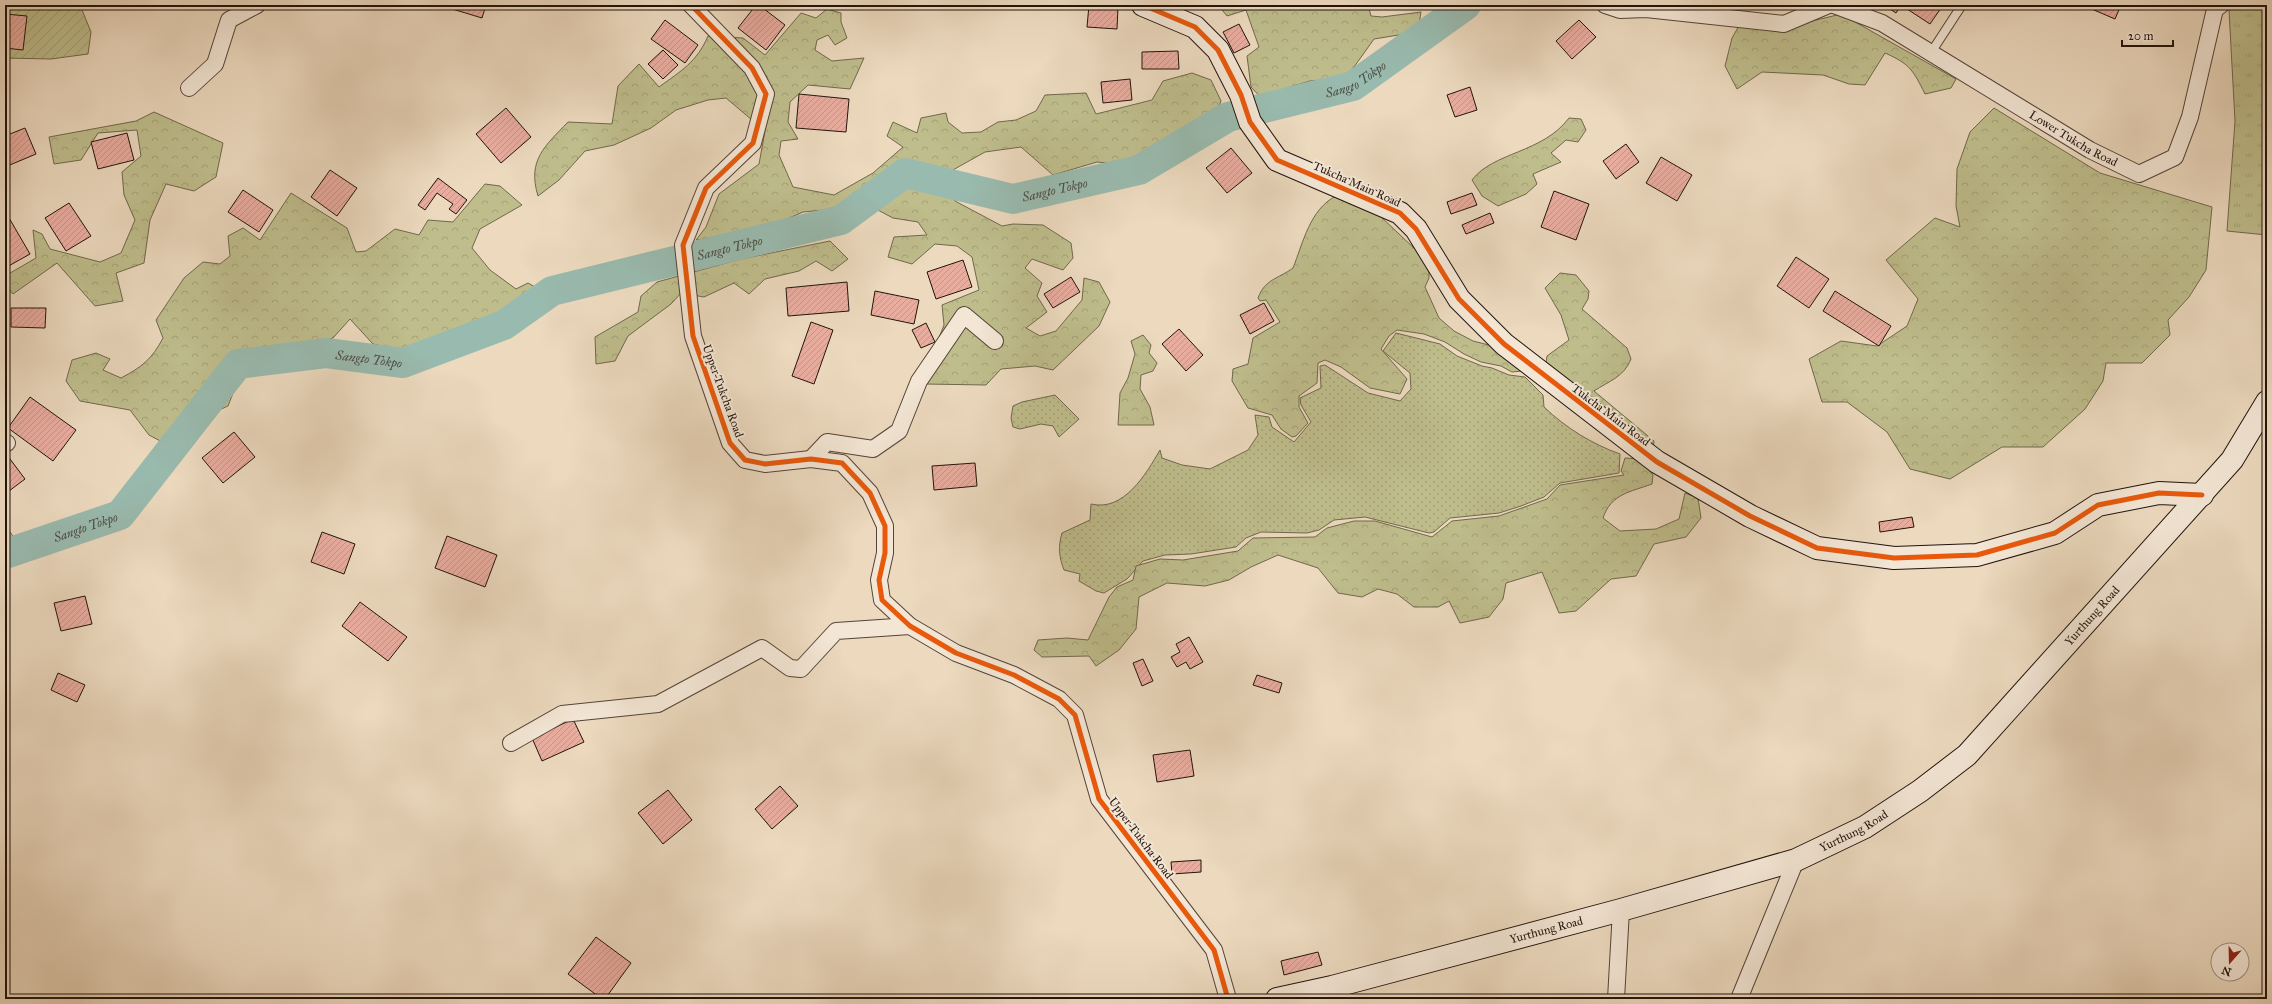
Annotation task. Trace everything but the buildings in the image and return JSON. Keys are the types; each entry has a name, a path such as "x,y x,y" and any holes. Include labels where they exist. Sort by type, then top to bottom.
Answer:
{"street":[{"path":"189,88 215,64 229,20 257,5"},
{"name":"Upper Tukcha Road","path":"691,5 752,68 766,94 753,143 706,188 683,245 685,277 693,336 730,443 745,460 765,464 811,459 842,462 870,493 885,526 885,553 879,580 882,600 910,626 956,653 1014,674 1027,681 1059,699 1075,715 1099,799 1214,950 1228,999"},
{"name":"Tukcha Main Road","path":"1143,5 1194,28 1218,50 1241,95 1250,122 1277,160 1400,213 1416,229 1458,299 1504,344 1657,462 1750,516 1817,548 1894,558 1977,555 2055,533 2098,505 2159,493 2202,495"},
{"path":"1605,5 1620,10 1646,9 1784,24 1829,5"},
{"name":"Lower Tukcha Road","path":"1834,5 1882,22 1932,51 2090,150 2139,174 2175,156 2190,117 2215,9 2221,5"},
{"path":"811,459 827,442 873,449 899,431 919,381 964,315 995,341"},
{"name":"Yurthung Road","path":"1277,999 1332,987 1621,910 1796,860 1865,827 1920,791 1966,755 2232,460 2267,402"},
{"path":"511,743 562,714 658,704 762,648 790,668 801,669 836,631 910,626"},
{"path":"1739,999 1796,860"},
{"path":"1616,999 1621,910"}],"lane":[{"path":"1932,51 1962,5"}],"green space":[{"path":"5,5 80,5 91,32 88,54 51,59 5,58"},
{"path":"1218,5 1368,5 1371,16 1382,17 1421,12 1419,25 1411,33 1374,39 1349,74 1333,79 1310,81 1284,89 1266,103 1251,87 1247,56 1259,47 1246,10 1227,16"},
{"path":"2249,5 2267,5 2267,235 2227,231 2235,121 2229,10"},
{"path":"827,9 841,13 841,22 847,38 835,45 828,35 817,40 815,50 832,61 864,58 850,89 808,85 790,102 788,122 798,139 781,141 779,155 793,187 834,195 873,173 903,147 887,136 893,122 917,133 921,118 946,113 948,122 962,133 981,132 998,122 1016,120 1036,111 1045,95 1086,93 1096,114 1152,100 1163,81 1192,73 1211,80 1221,101 1215,117 1169,145 1123,165 1097,162 1053,175 1021,147 985,152 951,171 950,192 955,201 1002,226 1013,224 1043,225 1071,243 1073,258 1063,270 1032,259 1025,268 1042,283 1037,296 1047,312 1026,328 1040,336 1056,331 1082,300 1084,278 1099,282 1110,302 1099,326 1053,370 1035,366 1001,369 986,385 925,384 927,368 944,325 942,305 979,290 972,257 957,246 935,244 912,264 888,257 894,237 927,235 918,222 893,218 857,199 835,209 803,212 780,222 751,230 723,237 696,240 706,227 719,194 759,164 765,131 726,98 708,100 676,110 651,128 614,145 585,151 559,180 538,196 535,183 535,173 540,154 546,146 568,122 612,124 618,86 639,64 659,87 688,65 699,53 708,36 743,38 765,55 801,13 816,18"},
{"path":"1841,14 1956,79 1951,88 1925,94 1914,73 1905,64 1885,53 1865,85 1849,84 1823,75 1762,72 1737,89 1725,66 1732,38 1740,24 1800,24"},
{"path":"1994,108 2100,173 2212,207 2206,270 2189,297 2168,320 2170,335 2142,363 2106,363 2103,381 2085,409 2043,447 2002,447 1950,479 1910,469 1887,432 1847,402 1822,402 1809,359 1841,341 1877,346 1907,326 1918,299 1886,260 1935,218 1960,227 1956,206 1957,169 1970,132"},
{"path":"154,112 223,143 216,177 194,191 166,184 150,220 144,263 116,273 123,301 95,306 57,263 13,294 5,284 5,276 36,258 33,230 42,234 50,249 100,262 121,253 135,220 124,195 122,172 141,156 137,130 98,133 81,160 54,164 49,137 136,121"},
{"path":"1569,118 1581,119 1586,130 1578,142 1566,140 1551,153 1561,162 1533,174 1537,184 1526,194 1498,206 1482,196 1472,180 1481,171 1492,163 1546,139 1558,130"},
{"path":"485,184 500,186 522,205 480,229 472,248 490,270 516,289 528,283 535,287 506,316 477,330 410,353 373,344 350,319 333,338 308,347 252,349 227,357 239,378 228,406 210,414 179,451 149,435 130,410 80,401 66,381 72,360 96,353 110,359 103,370 121,378 146,362 155,352 163,338 156,320 184,278 203,262 220,264 230,256 228,236 243,228 260,240 291,193 347,228 356,252 366,251 395,229 419,235 428,220 453,222"},
{"path":"1336,196 1378,214 1417,251 1429,271 1429,278 1425,287 1439,318 1454,331 1473,341 1497,347 1522,371 1512,372 1501,366 1481,362 1464,354 1445,342 1424,334 1397,330 1389,336 1381,349 1407,379 1400,394 1370,388 1341,367 1325,360 1318,363 1317,383 1299,396 1299,407 1308,423 1296,436 1292,437 1281,429 1272,415 1248,408 1232,381 1233,369 1248,364 1253,338 1280,322 1266,300 1260,301 1258,298 1268,283 1293,268 1308,228 1320,209"},
{"path":"830,241 848,259 832,271 816,261 799,271 765,279 749,294 734,283 704,297 681,293 671,304 628,336 615,361 596,364 595,337 638,312 641,296 657,282 741,259"},
{"path":"1560,273 1576,275 1589,291 1588,299 1582,309 1627,348 1631,359 1620,374 1594,391 1654,441 1653,450 1545,370 1547,356 1569,340 1561,315 1545,288"},
{"path":"1396,333 1440,344 1457,356 1482,366 1492,368 1509,375 1525,377 1543,395 1544,407 1561,422 1589,440 1620,454 1619,473 1560,483 1544,497 1521,506 1499,513 1450,518 1434,532 1429,533 1365,517 1334,520 1319,530 1307,533 1261,532 1246,538 1236,547 1191,554 1165,555 1143,561 1127,579 1104,593 1096,591 1079,581 1080,574 1064,570 1060,552 1062,533 1090,520 1091,504 1103,505 1124,497 1141,480 1160,450 1162,458 1182,465 1210,469 1248,450 1258,435 1255,415 1269,417 1272,427 1294,442 1311,422 1301,405 1300,398 1321,388 1320,366 1325,365 1368,393 1400,401 1411,389 1410,373 1383,351"},
{"path":"1143,335 1151,345 1149,353 1157,363 1153,371 1141,375 1140,389 1150,407 1154,425 1118,425 1120,393 1128,378 1135,354 1131,341"},
{"path":"1055,395 1079,419 1059,437 1053,426 1041,424 1020,429 1013,427 1011,418 1013,406 1022,402"},
{"path":"1625,458 1640,459 1653,475 1652,484 1629,492 1616,499 1606,510 1603,518 1620,531 1656,529 1679,519 1685,493 1698,498 1701,518 1686,537 1654,544 1636,576 1611,579 1576,611 1559,613 1542,572 1506,583 1503,599 1489,617 1460,623 1449,601 1438,607 1414,607 1397,594 1378,589 1362,597 1338,593 1318,568 1278,555 1251,567 1229,580 1205,586 1167,583 1139,597 1136,629 1119,650 1096,666 1089,656 1042,657 1034,650 1038,640 1067,638 1088,640 1109,597 1117,587 1133,580 1136,566 1160,559 1183,560 1238,551 1253,538 1315,537 1327,528 1354,521 1375,521 1432,537 1452,521 1499,516 1547,499 1560,485 1624,475 1621,471"},
{"path":"5,525 15,539 5,548"}],"waterway":[{"name":"Sangto Tokpo","path":"5,554 120,515 238,364 326,353 403,363 504,325 552,291 841,220 905,173 1013,199 1139,170 1228,117 1353,86 1466,5"}],"cycle path":[{"path":"691,5 752,68 766,94 753,143 706,188 683,245 693,336 730,443 745,460 765,464 811,459 842,463 870,493 885,526 885,553 879,580 882,600 910,626 956,653 1014,675 1059,699 1075,715 1099,799 1214,950 1228,999"},
{"path":"1143,5 1195,27 1218,50 1241,95 1250,122 1277,160 1400,213 1416,229 1459,299 1504,344 1657,462 1750,516 1817,548 1894,558 1977,555 2055,533 2098,505 2159,493 2202,495"}]}
